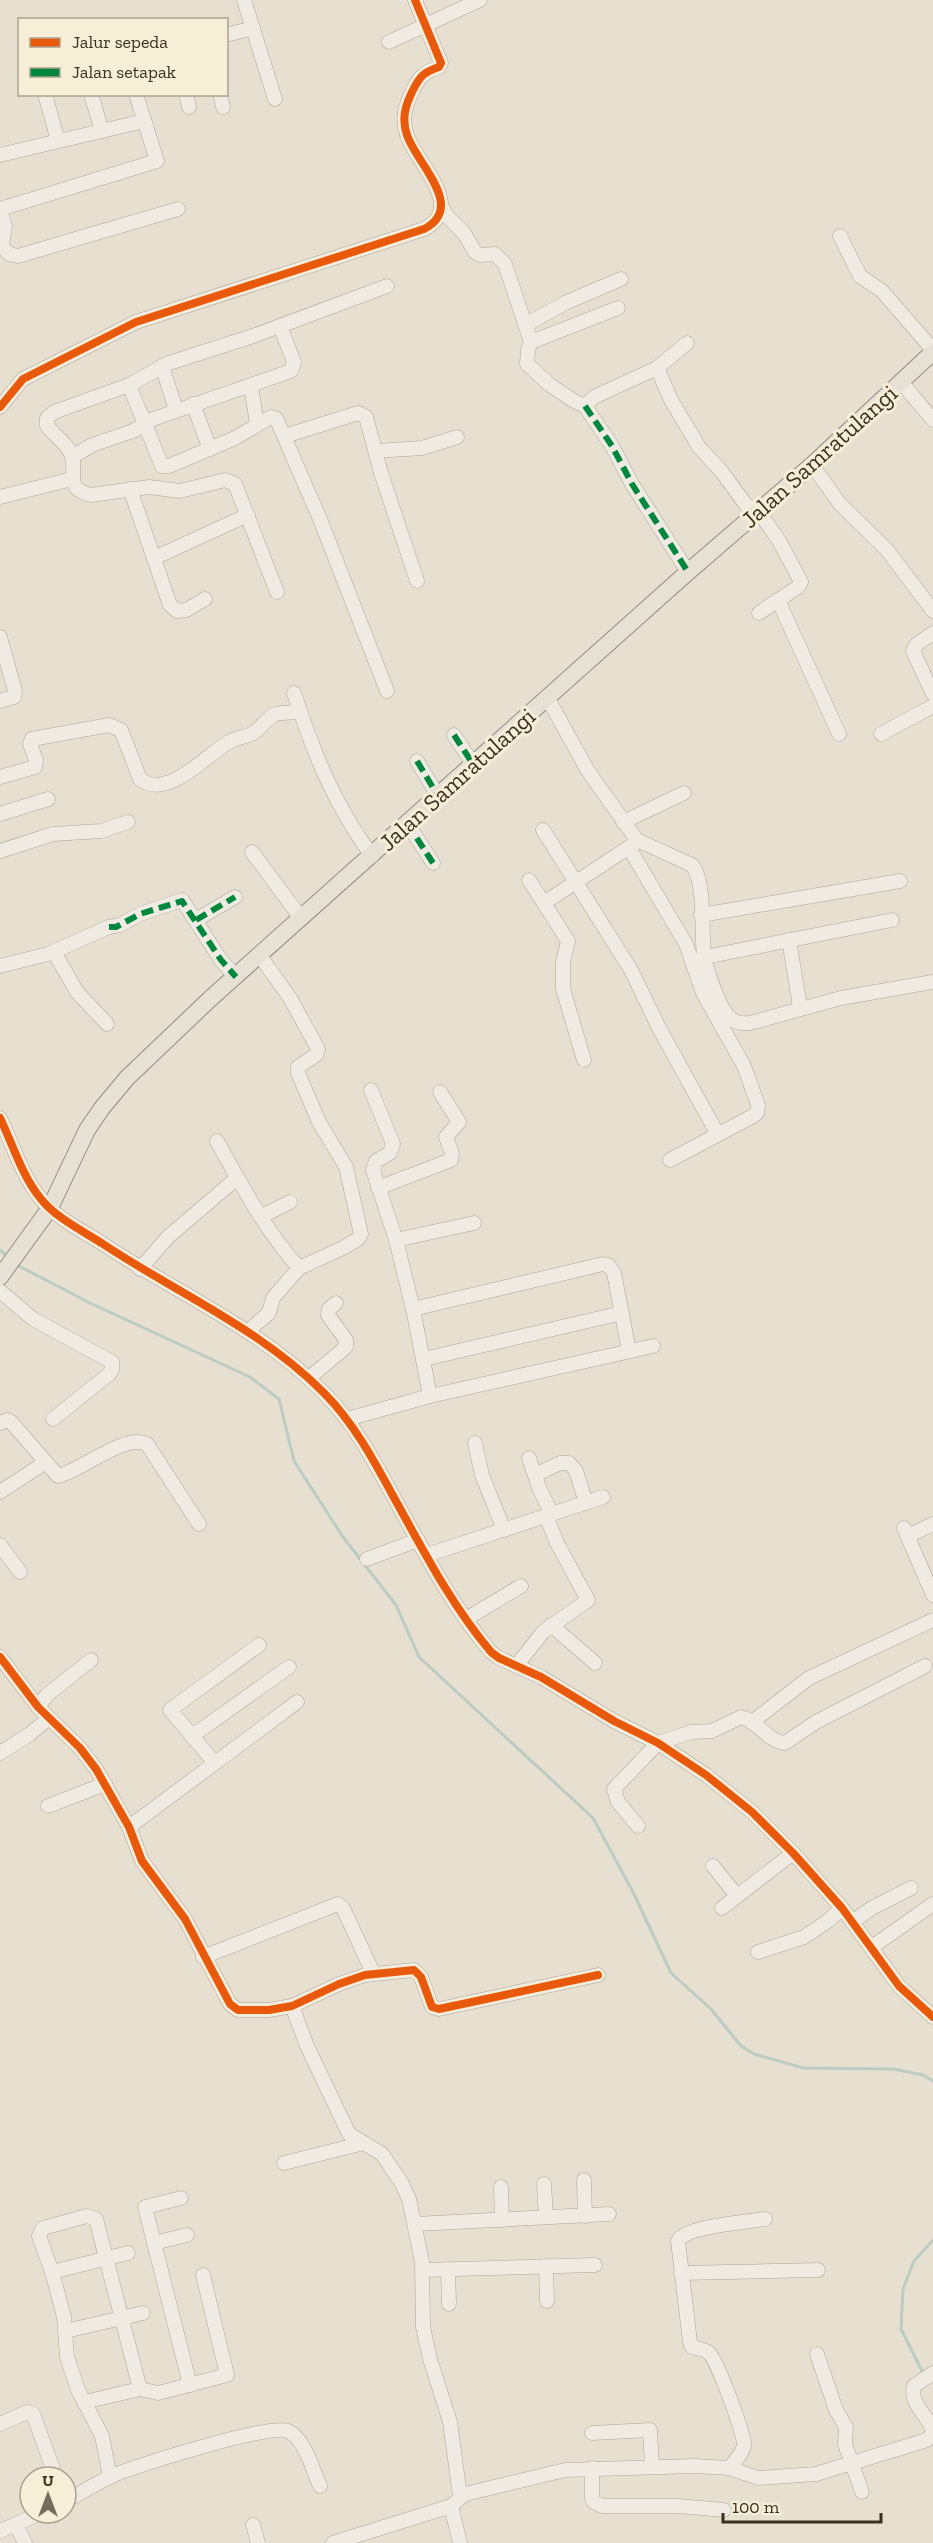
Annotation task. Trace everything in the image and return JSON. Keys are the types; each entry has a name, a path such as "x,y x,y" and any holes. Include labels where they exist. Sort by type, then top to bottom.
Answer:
{"main road":[{"name":"Jalan Samratulangi","path":"4,1272 50,1208 81,1141 102,1108 127,1078 175,1030 688,572 812,465 933,351"}],"street":[{"path":"244,0 275,99"},
{"path":"415,0 441,63 439,67 420,77 405,104 405,128 409,141 429,172 447,216 464,233 474,252 480,255 495,254 505,264 531,342 527,364 565,396 585,406 612,446 632,484 688,572"},
{"path":"389,42 480,0"},
{"path":"228,34 253,27"},
{"path":"46,96 58,141"},
{"path":"92,96 102,131"},
{"path":"137,96 157,161 0,209 5,226 1,245 9,254 18,256 178,209"},
{"path":"0,155 144,122"},
{"path":"0,407 23,379 115,331 157,314 424,229 435,224 440,218 442,207"},
{"path":"840,236 860,276 882,291 933,351"},
{"path":"525,325 567,302 621,279"},
{"path":"278,592 235,484 230,481 180,491 157,487 91,495 75,488 72,479 72,457 64,444 46,426 49,415 129,385 162,366 280,326 387,286"},
{"path":"531,342 618,308"},
{"path":"72,457 176,410 251,386 293,369 294,362 280,326"},
{"path":"585,406 594,397 657,368 687,343"},
{"path":"162,366 176,410"},
{"path":"657,368 671,400 699,447 722,472 746,505 759,512 778,539 801,582 798,587 759,613"},
{"path":"901,382 933,420"},
{"path":"129,385 162,466 157,487"},
{"path":"251,386 258,424"},
{"path":"193,404 210,449"},
{"path":"285,436 361,413 366,417 381,473 417,581"},
{"path":"162,466 169,466 210,449 274,417 285,436 387,691"},
{"path":"376,450 422,448 457,437"},
{"path":"812,465 840,504 887,550 933,611"},
{"path":"0,497 72,479"},
{"path":"130,489 173,608 181,611 205,599"},
{"path":"154,558 248,515"},
{"path":"778,600 839,734"},
{"path":"933,633 917,644 913,651 933,694"},
{"path":"0,637 15,691 14,697 0,701"},
{"path":"294,693 327,784 351,828 372,856"},
{"path":"548,697 588,771 623,822 686,944 703,993 744,1066 758,1105 757,1113 753,1116 717,1133 670,1160"},
{"path":"881,734 933,706"},
{"path":"0,777 35,767 36,760 30,744 32,739 109,725 121,730 140,779 152,784 169,783 179,779 230,741 256,731 276,714 300,712"},
{"path":"454,735 473,764"},
{"path":"417,760 438,796"},
{"path":"623,822 684,793"},
{"path":"0,814 48,799"},
{"path":"0,851 54,834 101,831 128,822"},
{"path":"407,823 433,863"},
{"path":"543,830 631,970 658,1028 717,1133"},
{"path":"544,903 633,844"},
{"path":"633,844 692,865 698,875 700,915 709,976 724,1012 736,1023 750,1023 800,1007 841,998 933,982"},
{"path":"252,852 301,918"},
{"path":"529,880 568,941 563,962 563,989 584,1060"},
{"path":"700,915 900,881"},
{"path":"196,920 235,897"},
{"path":"0,966 54,952 109,927 116,927 140,914 180,900 196,920 221,960 236,977"},
{"path":"705,957 892,920"},
{"path":"789,940 800,1007"},
{"path":"54,952 77,992 107,1024"},
{"path":"248,1331 269,1312 273,1298 299,1268 320,1260 358,1239 361,1230 346,1167 319,1122 298,1073 298,1067 316,1055 318,1049 290,998 260,956"},
{"path":"371,1090 393,1144 390,1153 373,1164 372,1170 396,1240 424,1359 430,1396"},
{"path":"378,1188 451,1160 452,1153 446,1137 459,1122 440,1092"},
{"path":"0,1118 26,1176 42,1201 50,1208 140,1269 248,1331 309,1378 347,1419 375,1463 427,1555 466,1618 491,1652 541,1677 614,1721 658,1743 706,1775 752,1812 793,1853 842,1908 899,1986 933,2017"},
{"path":"217,1141 237,1178 284,1252 299,1268"},
{"path":"140,1269 168,1237 237,1178"},
{"path":"262,1216 290,1202"},
{"path":"396,1240 474,1223"},
{"path":"413,1309 603,1264 608,1265 614,1273 629,1351"},
{"path":"0,1291 33,1319 112,1362 112,1370 109,1374 53,1419"},
{"path":"309,1378 346,1347 346,1340 328,1315 328,1309 336,1304"},
{"path":"424,1359 622,1313"},
{"path":"347,1419 430,1396 653,1346"},
{"path":"0,1423 8,1420 11,1422 55,1474 62,1476 106,1453 132,1443 147,1444 200,1524"},
{"path":"475,1443 482,1475 504,1530"},
{"path":"516,1666 551,1625 588,1600 557,1542 529,1458"},
{"path":"0,1492 46,1462"},
{"path":"535,1475 560,1463 568,1463 576,1471 586,1503"},
{"path":"427,1555 603,1497"},
{"path":"933,1524 906,1532 928,1572 933,1595"},
{"path":"367,1559 418,1540"},
{"path":"0,1545 20,1572"},
{"path":"466,1618 521,1586"},
{"path":"752,1722 809,1678 933,1620"},
{"path":"551,1625 595,1663"},
{"path":"214,1763 170,1710 259,1645"},
{"path":"0,1657 38,1707 80,1748 105,1784 129,1827 142,1861 185,1920 230,2004 238,2010 269,2010 292,2006 339,1984 373,1973 414,1970 421,1977 432,2007 439,2009 598,1975"},
{"path":"38,1707 47,1695 91,1660"},
{"path":"638,1826 618,1803 614,1789 658,1743 691,1732 711,1731 741,1717 752,1722 777,1742 785,1743 816,1722 925,1666"},
{"path":"192,1736 289,1667"},
{"path":"129,1827 297,1702"},
{"path":"0,1753 30,1734 49,1718"},
{"path":"48,1806 105,1784"},
{"path":"722,1908 793,1853"},
{"path":"713,1866 737,1896"},
{"path":"852,1922 872,1908 911,1888"},
{"path":"203,1957 338,1904 343,1908 373,1973"},
{"path":"872,1947 933,1904"},
{"path":"758,1952 804,1937 828,1921 842,1908"},
{"path":"292,2006 307,2046 349,2134 382,2154 407,2192 416,2224 423,2270 423,2328 430,2359 450,2422 460,2543"},
{"path":"284,2163 364,2143"},
{"path":"584,2180 585,2216"},
{"path":"544,2184 546,2217"},
{"path":"501,2187 502,2220"},
{"path":"181,2198 145,2207 190,2385"},
{"path":"416,2224 609,2214"},
{"path":"110,2477 101,2432 84,2402 67,2357 66,2331 52,2272 39,2233 43,2228 87,2216 96,2219 140,2389"},
{"path":"729,2468 742,2451 744,2440 732,2402 712,2357 706,2351 692,2347 690,2342 678,2241 682,2235 706,2228 765,2219"},
{"path":"154,2243 187,2235"},
{"path":"52,2272 128,2253"},
{"path":"423,2270 595,2265"},
{"path":"546,2266 547,2301"},
{"path":"448,2269 449,2304"},
{"path":"681,2273 818,2270"},
{"path":"84,2402 140,2389 158,2393 227,2375 203,2275"},
{"path":"66,2331 143,2313"},
{"path":"817,2354 836,2410 846,2427 845,2444 862,2492"},
{"path":"333,2543 456,2501 564,2470 652,2466 729,2468 751,2477 766,2478 816,2474 927,2440 933,2432 929,2420 912,2395 914,2386 929,2375"},
{"path":"0,2424 27,2412 33,2414 52,2465"},
{"path":"78,2494 110,2477 219,2443 282,2429 293,2434 301,2443 320,2486"},
{"path":"592,2433 650,2430 652,2466"},
{"path":"592,2468 592,2498 594,2502 602,2506 678,2506 724,2510"},
{"path":"0,2531 16,2524 26,2543"},
{"path":"253,2525 258,2543"}],"waterway":[{"path":"0,1250 8,1257"},
{"path":"17,1265 90,1303 250,1377 279,1399 294,1461 343,1537 396,1605 419,1657 593,1818 634,1894 671,1973 711,2009 741,2046 754,2054 803,2068 894,2069 923,2075 933,2081"},
{"path":"923,2373 901,2329 903,2289 914,2261 933,2240"}],"marked path":[{"path":"585,406 612,446 632,484 688,572"},
{"path":"454,735 473,764"},
{"path":"417,761 438,796"},
{"path":"407,823 433,863"},
{"path":"196,920 235,897"},
{"path":"109,927 116,927 140,914 182,901 221,960 236,977"}],"cycle path":[{"path":"0,407 23,379 136,322 424,229 436,220 441,209 440,197 435,184 412,146 404,123 406,106 418,81 423,75 439,67 441,63 415,0"},
{"path":"0,1118 28,1180 41,1199 54,1212 131,1262 246,1331 299,1370 324,1393 353,1428 370,1454 450,1596 491,1652 541,1677 614,1721 658,1743 706,1775 752,1812 793,1853 842,1908 899,1986 933,2017"},
{"path":"0,1657 38,1707 80,1748 96,1769 129,1827 142,1861 185,1919 230,2004 238,2010 269,2010 292,2006 339,1984 365,1975 414,1970 421,1977 432,2007 439,2009 598,1975"}]}
